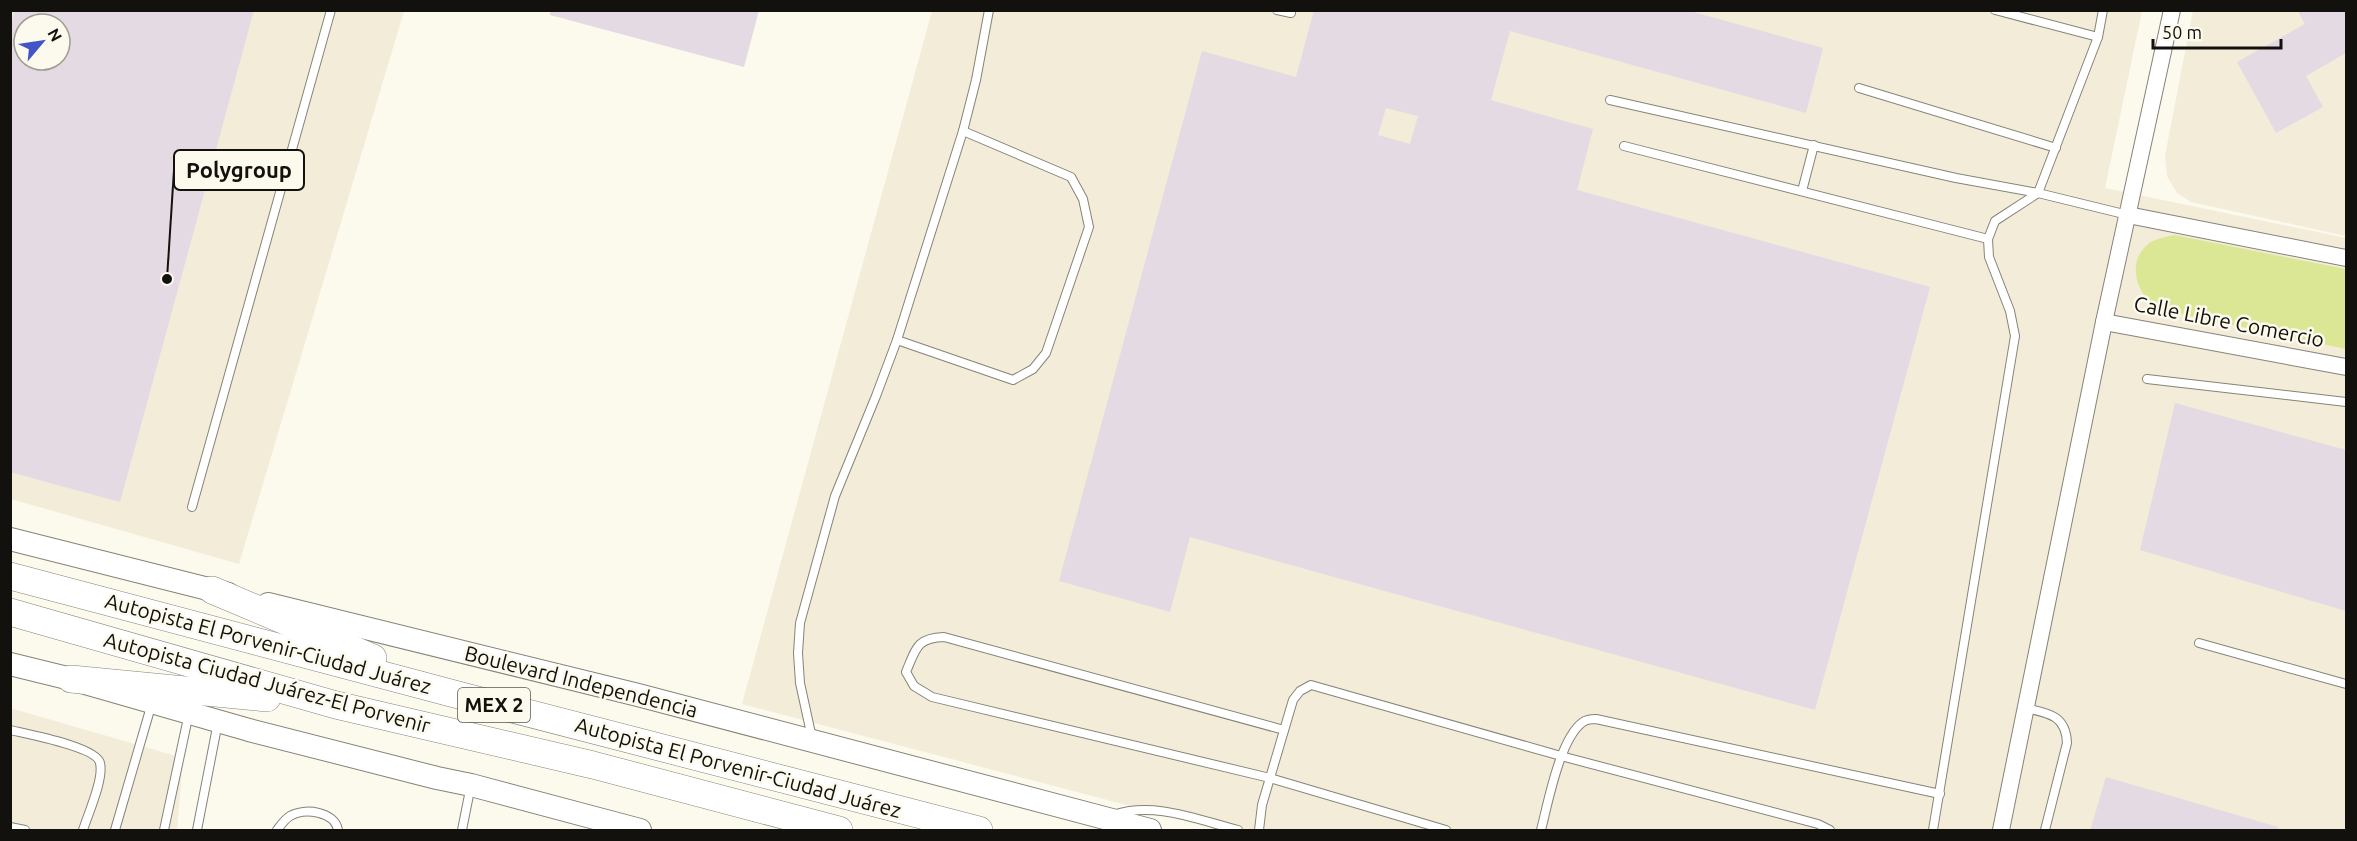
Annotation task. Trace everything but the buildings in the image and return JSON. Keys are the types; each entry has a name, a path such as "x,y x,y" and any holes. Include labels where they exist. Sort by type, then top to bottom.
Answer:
{"highway":[{"name":"Autopista El Porvenir-Ciudad Juárez","path":"10,576 979,831"},
{"path":"213,590 462,696"},
{"name":"Autopista Ciudad Juárez-El Porvenir","path":"10,612 336,705 593,765 839,831"},
{"path":"71,679 336,705"}],"main road":[{"name":"Boulevard Independencia","path":"10,539 638,695 1150,831"},
{"path":"10,664 218,721 471,785 640,831"}],"street":[{"path":"2001,831 2104,322 2172,10"},
{"path":"2128,215 2346,258"},
{"name":"Calle Libre Comercio","path":"2104,322 2346,367"}],"lane":[{"path":"192,507 331,10"},
{"path":"813,741 800,682 798,653 800,623 835,496 897,340 963,132 976,80 989,10"},
{"path":"1277,10 1291,14"},
{"path":"1995,10 2098,38"},
{"path":"1933,831 2015,336 2010,311 1989,257 1988,238 1995,221 2038,193 2098,38 2103,10"},
{"path":"1859,88 2056,148"},
{"path":"1610,100 1956,178 2038,193 2128,215"},
{"path":"897,340 1013,380 1033,369 1046,353 1089,226 1083,199 1071,177 963,132"},
{"path":"1802,191 1814,145"},
{"path":"1624,146 1988,238"},
{"path":"2147,379 2346,402"},
{"path":"1284,730 944,637 930,638 917,645 906,672 914,686 932,698 1270,778 1446,831"},
{"path":"2199,642 2346,684"},
{"path":"1259,831 1262,805 1293,700 1300,691 1311,685 1561,756 1818,824 1830,831"},
{"path":"115,831 152,702"},
{"path":"2025,708 2053,715 2061,722 2067,733 2067,743 2045,831"},
{"path":"164,831 189,713"},
{"path":"1541,831 1561,756 1584,721 1596,719 1940,794"},
{"path":"197,831 218,721"},
{"path":"10,730 95,753 100,760 101,772 83,831"},
{"path":"462,831 471,785"},
{"path":"1104,818 1130,809 1146,808 1238,831"},
{"path":"277,831 289,816 306,812 331,816 339,831"},
{"path":"10,827 25,831"}],"shaded area":[{"path":"10,11 404,11 239,564 11,499"},
{"path":"932,11 2142,11 2105,188 2346,238 2346,830 1222,830 742,704"},
{"path":"2193,11 2346,11 2346,236 2191,202 2177,193 2167,176 2165,156"},
{"path":"10,708 183,758 177,830 11,830"}],"green space":[{"path":"2174,235 2346,269 2346,349 2158,309 2144,296 2140,288 2136,270 2137,261 2147,245"}],"place":[{"name":"Polygroup","path":"167,279"}]}
